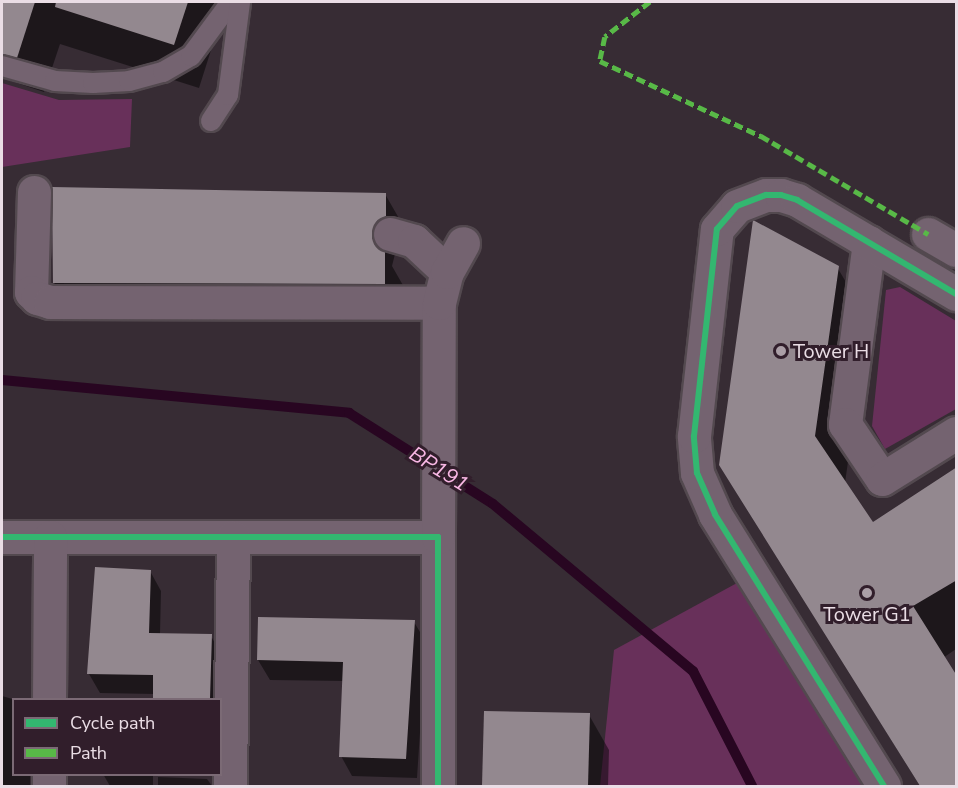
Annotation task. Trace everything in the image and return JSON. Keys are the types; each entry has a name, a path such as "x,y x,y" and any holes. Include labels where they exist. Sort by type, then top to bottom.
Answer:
{"street":[{"path":"34,192 31,292 37,298 50,302 443,288"},
{"path":"884,786 704,494 694,454 717,229 725,216 750,199 781,195 797,200 957,294"},
{"path":"390,234 414,241 443,288"},
{"path":"928,234 957,250"},
{"path":"869,242 845,424 882,480 957,433"},
{"path":"438,786 438,452 443,288 463,243"},
{"path":"2,537 438,537"},
{"path":"49,698 50,537"},
{"path":"230,786 233,537"}],"lane":[{"path":"2,66 55,81 93,83 129,81 163,72 190,57 231,2"},
{"path":"211,121 228,95 240,2"}],"shaded area":[{"path":"2,83 59,100 132,99 130,147 2,167"},
{"path":"900,287 956,321 956,409 885,449 872,426 886,290"},
{"path":"737,583 867,786 600,786 614,650"}],"building":[{"path":"2,2 35,2 17,58 2,54"},
{"path":"56,2 188,2 174,45 55,7"},
{"path":"52,187 386,193 386,216 377,221 372,238 385,252 385,284 53,283"},
{"path":"753,220 839,266 815,436 873,522 957,467 957,580 913,606 957,676 957,786 920,786 719,465"},
{"path":"95,567 151,570 149,633 212,634 210,698 153,698 153,675 87,674"},
{"path":"258,617 415,620 406,759 339,757 343,662 257,660"},
{"path":"484,711 590,713 588,786 482,786"}],"waterway":[{"name":"BP191","path":"2,380 349,413 493,504 693,671 752,786"}],"marked path":[{"path":"650,2 605,37 600,61 761,136 928,234"}],"cycle path":[{"path":"884,786 715,514 697,473 694,436 717,229 737,206 766,195 781,195 797,200 956,294"},
{"path":"2,537 438,537 438,786"}],"place":[{"name":"Tower H","path":"781,351"},
{"name":"Tower G1","path":"867,593"}]}
